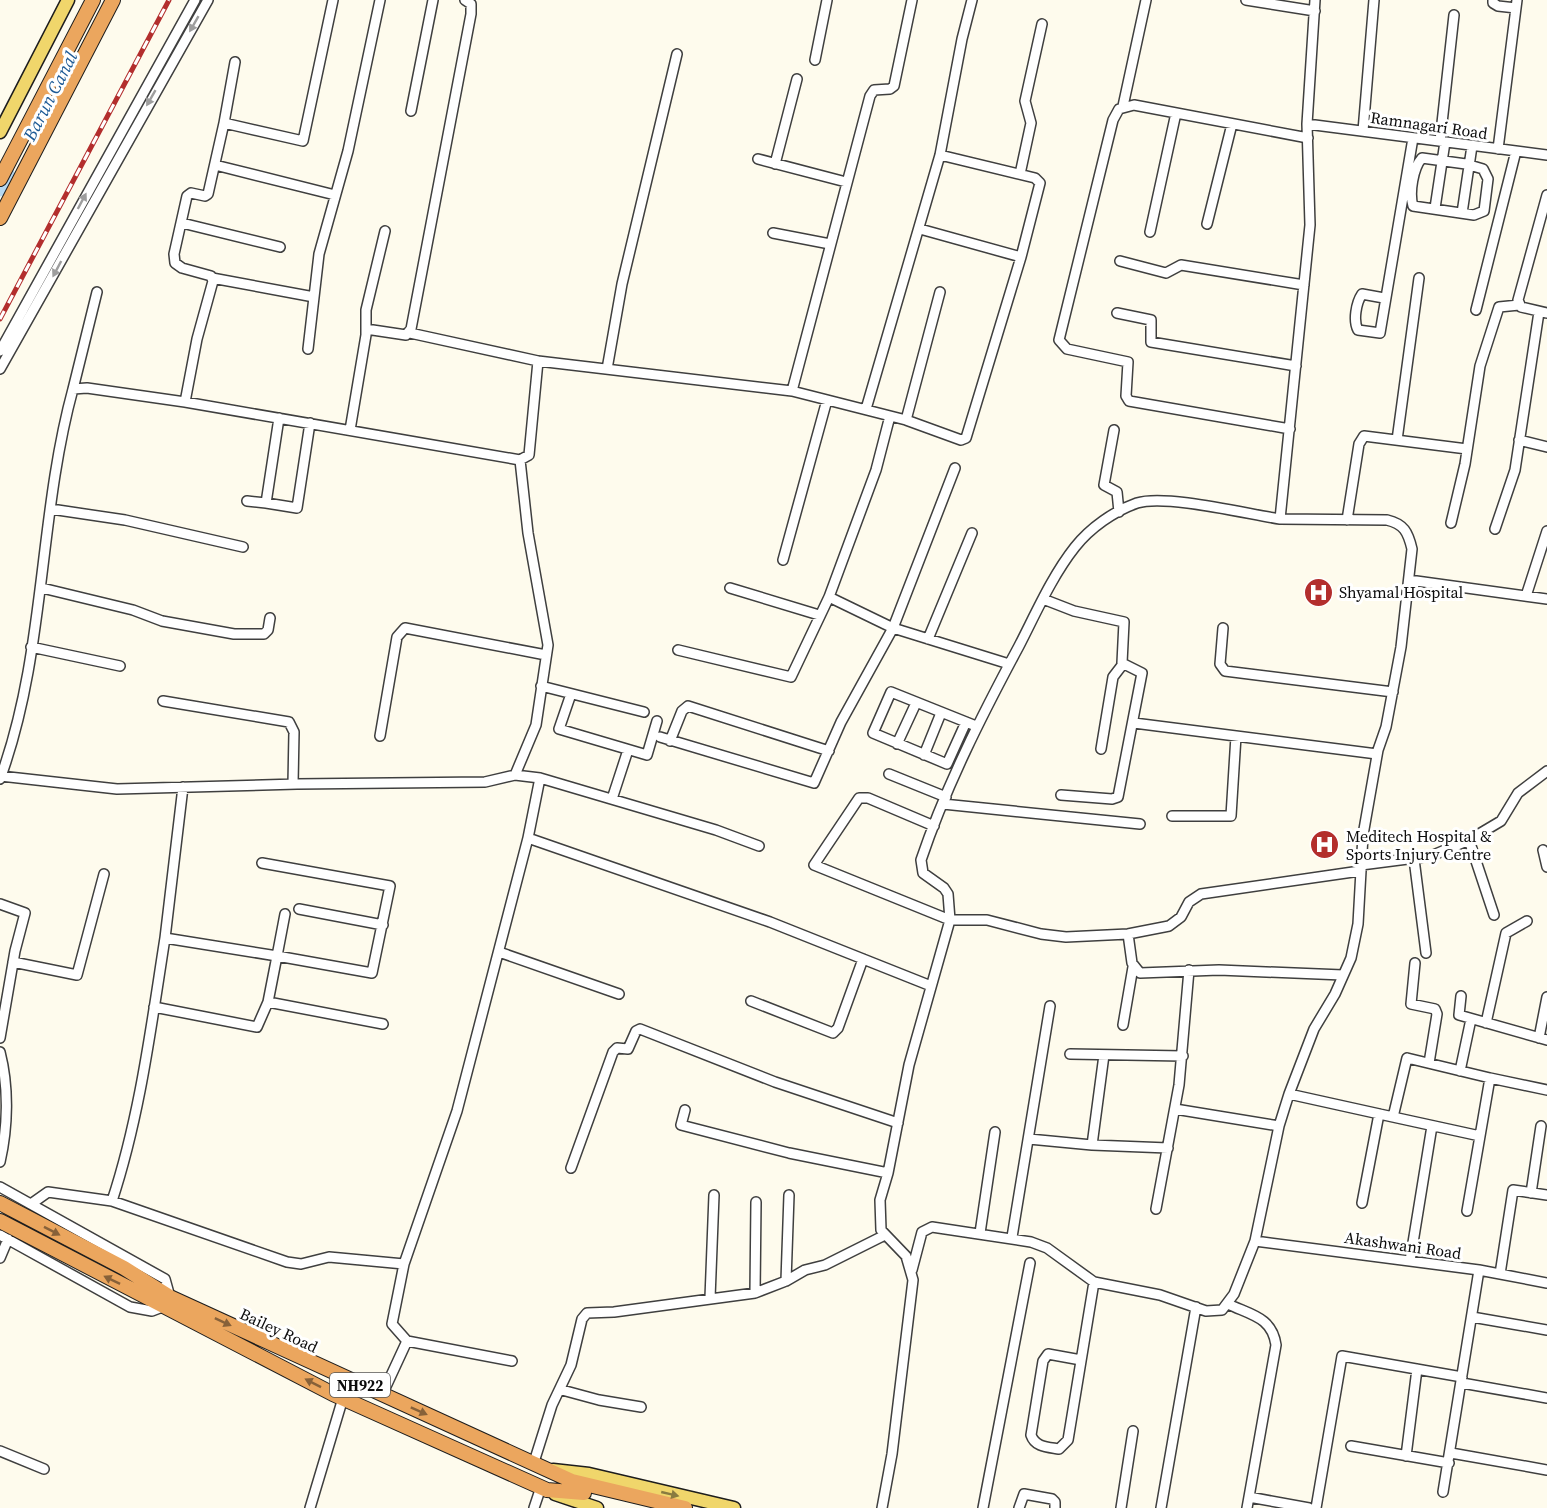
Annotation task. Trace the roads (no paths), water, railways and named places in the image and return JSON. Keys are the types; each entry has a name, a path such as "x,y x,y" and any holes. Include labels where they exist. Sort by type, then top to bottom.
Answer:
{"highway":[{"path":"0,179 93,0"},
{"path":"0,218 113,0"},
{"name":"Bailey Road","path":"0,1203 124,1268 167,1301 551,1470"},
{"name":"NH922","path":"0,1221 167,1301 343,1398 544,1488 569,1490 647,1508"},
{"name":"NH922","path":"551,1470 572,1481 685,1508"}],"main road":[{"path":"0,132 68,0"},
{"path":"551,1470 590,1474 734,1508"},
{"path":"544,1488 597,1508"}],"street":[{"path":"0,351 195,0"},
{"path":"0,369 208,0"},
{"path":"224,123 303,141 333,0"},
{"path":"308,349 319,254 348,151 380,0"},
{"path":"411,111 433,0"},
{"path":"410,333 471,14 471,4 465,0"},
{"path":"815,60 827,0"},
{"path":"792,391 871,93 894,86 912,0"},
{"path":"866,409 940,155 962,39 972,0"},
{"path":"1146,0 1123,106 1113,120 1060,335 1060,344 1067,348 1128,362 1126,396 1128,400 1290,429"},
{"path":"1246,0 1315,11"},
{"path":"1280,519 1310,225 1308,124 1315,0"},
{"path":"1363,131 1374,0"},
{"path":"1494,0 1493,3 1498,6 1516,4 1498,149"},
{"path":"1435,208 1443,161 1454,15"},
{"path":"1020,174 1031,123 1025,101 1042,24"},
{"path":"607,369 622,284 677,54"},
{"path":"235,62 224,123 207,195 188,194 174,254 175,263 212,278 314,297"},
{"path":"775,164 797,79"},
{"path":"1123,106 1176,113 1308,138"},
{"path":"1150,232 1176,113"},
{"path":"1207,224 1232,124"},
{"name":"Ramnagari Road","path":"1308,124 1547,155"},
{"path":"1384,298 1362,294 1359,297 1355,323 1358,330 1380,333 1384,298 1413,138"},
{"path":"1462,213 1472,146"},
{"path":"1476,310 1516,151"},
{"path":"366,329 403,335 410,333 538,361 792,391 906,420 961,440 966,438 1021,257 1040,183 1037,178 940,155"},
{"path":"1422,158 1443,161 1469,165 1487,173 1484,211 1479,215 1413,206 1411,198 1416,167 1422,158"},
{"path":"758,159 846,182"},
{"path":"215,165 335,195"},
{"path":"1519,305 1518,296 1547,195"},
{"path":"182,223 280,247"},
{"path":"920,229 1021,257"},
{"path":"350,430 366,329 366,310 385,231"},
{"path":"773,233 830,244"},
{"path":"1120,261 1164,272 1181,265 1304,285"},
{"path":"185,402 212,278"},
{"path":"1397,440 1419,278"},
{"path":"97,292 61,434 42,588 32,647 13,740 0,777 117,789 293,784 485,783 515,775 540,778 759,846"},
{"path":"906,420 940,292"},
{"path":"1450,523 1467,449 1480,366 1497,309 1500,306 1519,305 1543,312 1512,481 1495,529"},
{"path":"1117,314 1151,320 1151,342 1296,366"},
{"path":"74,389 87,388 185,402 520,460 529,455 538,361"},
{"path":"783,560 828,400"},
{"path":"678,650 791,677 819,615 830,597 876,470 890,416"},
{"path":"267,503 279,418"},
{"path":"246,501 297,508 310,423"},
{"path":"1114,430 1104,485 1118,494 1119,512"},
{"path":"1347,520 1361,438 1366,436 1467,449"},
{"path":"1519,440 1547,447"},
{"path":"515,775 536,725 548,645 528,533 520,460"},
{"path":"660,737 814,783 893,628 955,468"},
{"path":"882,1508 892,1455 912,1270 920,1237 927,1228 1012,1237 1047,1248 1094,1282 1160,1295 1211,1312 1222,1310 1228,1304 1255,1241 1279,1126 1289,1094 1314,1029 1351,958 1359,924 1360,868 1377,754 1386,727 1393,692 1409,580 1412,549 1409,535 1400,523 1387,520 1280,519 1170,500 1138,503 1102,520 1075,546 1043,599 976,726 920,865 923,873 938,882 948,894 950,920 909,1065 888,1173 879,1200 883,1236 906,1256 912,1270"},
{"path":"51,509 125,520 243,547"},
{"path":"1526,596 1547,531"},
{"path":"928,639 972,533"},
{"path":"1409,580 1547,598"},
{"path":"42,588 133,610 162,621 234,634 264,634 268,630 270,618"},
{"path":"730,588 819,615"},
{"path":"830,597 893,628 1009,664"},
{"path":"1043,599 1074,611 1124,622 1123,664 1113,677 1101,749"},
{"path":"380,736 398,637 405,628 546,655"},
{"path":"1223,628 1222,670 1393,692"},
{"path":"32,647 120,666"},
{"path":"1061,795 1117,798 1143,673 1139,669 1123,664"},
{"path":"541,686 645,712"},
{"path":"966,723 947,764 873,733 891,692 976,726"},
{"path":"571,694 559,729 647,755 657,721"},
{"path":"163,700 289,722 294,732 293,784"},
{"path":"897,744 916,703"},
{"path":"670,741 682,711 688,706 829,751"},
{"path":"924,755 941,713"},
{"path":"1134,723 1377,754"},
{"path":"1172,816 1231,816 1236,736"},
{"path":"612,799 628,750"},
{"path":"934,826 868,798 859,798 814,865 950,920 987,920 1041,934 1066,937 1128,934 1156,930 1175,923 1189,902 1201,894 1431,856 1470,840 1502,820 1518,793 1547,771"},
{"path":"889,774 945,800 1140,824"},
{"path":"512,1361 407,1341 392,1324 404,1264 457,1111 528,837 540,778"},
{"path":"112,1201 125,1161 141,1094 165,938 183,787"},
{"path":"528,837 770,922 932,986"},
{"path":"1470,840 1494,915"},
{"path":"1543,850 1547,867"},
{"path":"1414,859 1426,953"},
{"path":"165,938 372,974 390,886 262,862"},
{"path":"13,962 76,975 104,874"},
{"path":"0,904 25,913 13,962 0,1038"},
{"path":"298,909 383,925"},
{"path":"154,1007 257,1028 268,1002 285,914"},
{"path":"1485,1023 1506,933 1527,921"},
{"path":"1123,1025 1133,967 1128,934"},
{"path":"499,952 619,994"},
{"path":"751,1001 833,1033 838,1028 862,959"},
{"path":"1415,963 1411,1004 1437,1012 1429,1063"},
{"path":"1133,967 1135,971 1145,973 1189,970 1344,975"},
{"path":"1156,1209 1183,1056 1189,970"},
{"path":"0,973 11,976"},
{"path":"1461,996 1458,1014 1543,1039 1547,997"},
{"path":"268,1002 383,1024"},
{"path":"1012,1237 1050,1006"},
{"path":"1460,1071 1471,1019"},
{"path":"571,1168 613,1052 617,1048 628,1049 638,1030 775,1082 897,1123"},
{"path":"0,1052 6,1075 5,1141 0,1162"},
{"path":"1070,1054 1183,1056"},
{"path":"1092,1145 1104,1055"},
{"path":"1393,1117 1407,1058 1547,1090"},
{"path":"1467,1211 1490,1078"},
{"path":"1289,1094 1480,1136"},
{"path":"1175,1108 1279,1126"},
{"path":"685,1110 681,1125 789,1153 888,1173"},
{"path":"1362,1203 1379,1114"},
{"path":"1410,1261 1432,1126"},
{"path":"1531,1193 1541,1126"},
{"path":"980,1233 995,1132"},
{"path":"1029,1139 1092,1145 1168,1148"},
{"path":"0,1187 165,1279 167,1301 152,1311 130,1307 4,1237 0,1258"},
{"path":"1500,1274 1513,1190 1547,1195"},
{"path":"31,1204 48,1192 112,1201 286,1262 301,1264 329,1257 404,1264"},
{"path":"710,1298 714,1195"},
{"path":"786,1281 789,1195"},
{"path":"755,1293 756,1202"},
{"path":"534,1462 552,1405 562,1390 571,1365 583,1316 587,1312 614,1312 755,1293 883,1236"},
{"name":"Akashwani Road","path":"1255,1241 1479,1270 1547,1283"},
{"path":"983,1508 1030,1263"},
{"path":"1443,1492 1479,1270"},
{"path":"1081,1360 1048,1354 1043,1361 1031,1435 1033,1442 1059,1449 1068,1440 1094,1282"},
{"path":"1228,1304 1268,1324 1274,1331 1276,1345 1247,1508"},
{"path":"1161,1508 1196,1307"},
{"path":"1472,1317 1547,1330"},
{"path":"382,1395 407,1341"},
{"path":"1316,1508 1342,1356 1547,1398"},
{"path":"1406,1456 1417,1370"},
{"path":"562,1390 599,1400 641,1407"},
{"path":"310,1508 343,1398"},
{"path":"1121,1508 1133,1431"},
{"path":"1351,1446 1449,1463"},
{"path":"0,1451 44,1469"},
{"path":"1450,1453 1547,1470"},
{"path":"534,1508 544,1488"},
{"path":"1019,1508 1024,1494 1052,1498 1055,1502 1054,1508"},
{"path":"1249,1497 1309,1508"}],"waterway":[{"name":"Barun Canal","path":"0,192 10,173"}],"railway":[{"path":"0,319 169,0"}],"place":[{"name":"Shyamal Hospital","path":"1318,592"},
{"name":"Meditech Hospital & Sports Injury Centre","path":"1325,845"}]}
